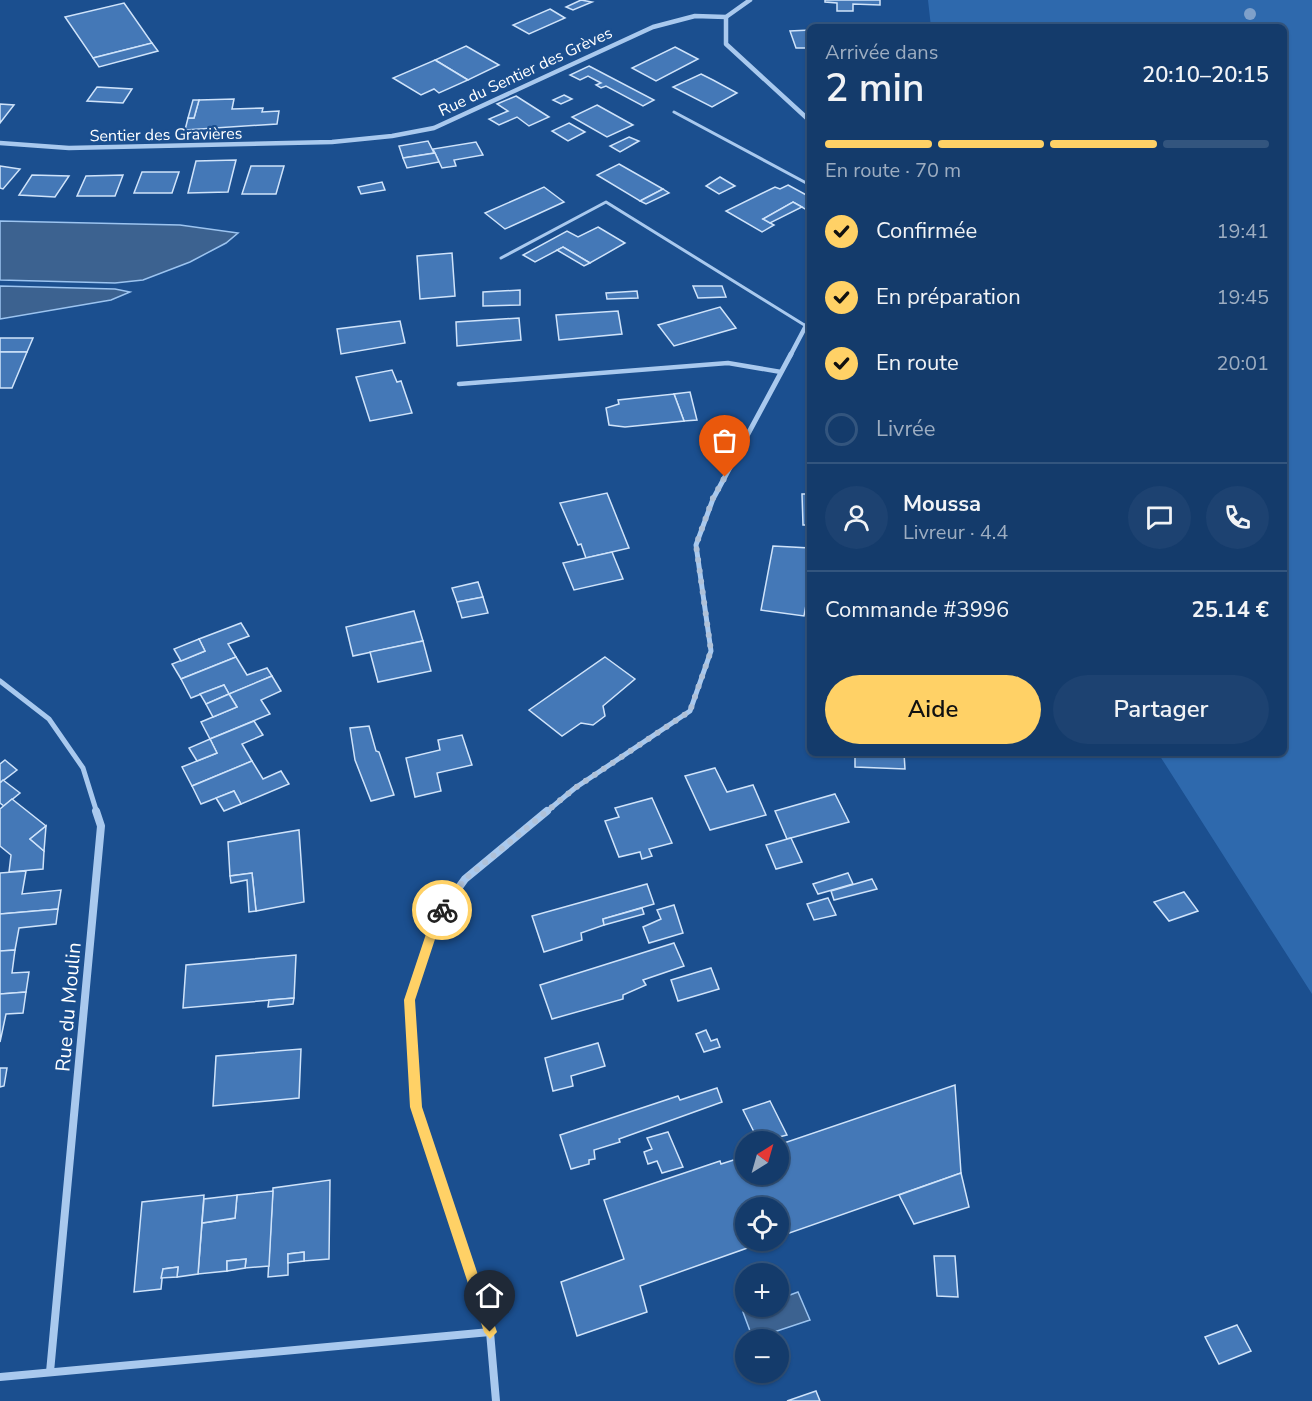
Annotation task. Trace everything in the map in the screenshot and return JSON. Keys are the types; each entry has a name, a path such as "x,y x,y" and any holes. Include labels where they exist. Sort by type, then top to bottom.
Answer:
{"street":[{"path":"750,0 726,17 726,44 807,118"},
{"name":"Rue du Sentier des Grèves","path":"332,142 392,136 434,128 653,27 695,16 726,17"},
{"name":"Sentier des Gravières","path":"0,143 69,148 332,142"},
{"path":"496,1401 490,1332 416,1107 410,1000 436,919 465,879 575,788 690,711 711,651 696,545 713,498 806,326"},
{"name":"Rue du Moulin","path":"0,681 49,718 83,768 101,826 50,1372"},
{"path":"0,1377 490,1332"}],"lane":[{"path":"674,112 807,183"},
{"path":"501,258 606,202 806,326"},
{"path":"459,384 728,363 781,372"}],"shaded area":[{"path":"928,0 1312,0 1312,994 1160,756 1287,756 1287,24 931,24"},
{"path":"0,221 180,225 238,233 226,243 190,262 143,280 115,283 0,280"},
{"path":"0,286 115,289 130,292 111,300 0,319"},
{"path":"798,1292 810,1320 783,1329 749,1329 745,1317 789,1317 789,1295"}],"building":[{"path":"581,0 592,2 573,10 566,7"},
{"path":"825,0 880,0 880,5 853,4 853,11 837,11 837,3 825,2"},
{"path":"124,3 152,43 93,58 65,17"},
{"path":"550,9 565,18 529,34 513,25"},
{"path":"807,30 807,48 796,48 790,31"},
{"path":"152,43 158,51 99,67 93,58"},
{"path":"466,46 499,65 468,80 435,60"},
{"path":"675,47 698,59 656,81 632,68"},
{"path":"435,60 468,80 439,93 434,89 421,95 393,78"},
{"path":"589,66 654,100 643,106 606,86 601,88 596,85 601,83 588,76 580,80 570,75"},
{"path":"701,74 737,93 712,107 673,87"},
{"path":"97,87 132,89 123,103 87,101"},
{"path":"564,95 572,99 561,104 553,100"},
{"path":"516,96 549,117 529,126 517,117 499,125 489,119 508,111 497,104"},
{"path":"234,99 232,109 263,108 262,112 279,111 277,124 185,130 188,118 194,118 199,100"},
{"path":"193,100 199,100 194,118 188,118"},
{"path":"0,104 14,105 0,123"},
{"path":"597,105 633,125 607,137 572,117"},
{"path":"569,123 585,132 568,141 552,131"},
{"path":"629,137 639,141 620,152 610,146"},
{"path":"428,141 434,153 403,158 399,146"},
{"path":"476,142 483,155 454,160 456,166 442,168 433,149"},
{"path":"435,153 439,162 407,168 403,158"},
{"path":"236,160 228,192 188,193 196,161"},
{"path":"619,164 663,189 640,201 597,175"},
{"path":"0,166 20,169 3,189 0,188"},
{"path":"251,166 284,166 276,194 242,194"},
{"path":"142,172 179,172 172,193 134,193"},
{"path":"32,175 69,176 55,197 19,195"},
{"path":"123,175 115,196 77,196 86,176"},
{"path":"720,177 735,186 719,194 706,186"},
{"path":"382,182 385,190 361,194 358,187"},
{"path":"788,185 807,195 807,208 805,209 793,202 763,219 774,225 762,232 726,211 775,187 780,189"},
{"path":"544,187 564,202 505,229 485,213"},
{"path":"663,189 669,193 646,204 640,201"},
{"path":"793,202 802,207 770,223 763,219"},
{"path":"598,227 625,243 590,263 563,247 535,262 523,255 567,231 578,237"},
{"path":"563,247 590,263 584,266 557,250"},
{"path":"452,253 455,296 420,299 417,256"},
{"path":"693,286 722,286 726,297 698,298"},
{"path":"520,290 520,305 483,306 483,292"},
{"path":"637,291 638,298 607,299 606,293"},
{"path":"720,307 736,328 674,346 658,325"},
{"path":"618,311 622,334 559,340 556,315"},
{"path":"519,318 521,340 457,346 456,322"},
{"path":"400,321 405,343 341,354 337,329"},
{"path":"0,338 33,338 27,352 0,352"},
{"path":"0,352 27,352 12,388 0,388"},
{"path":"392,370 397,382 401,381 412,413 370,421 356,377"},
{"path":"690,392 697,420 684,421 674,394"},
{"path":"674,394 684,421 625,427 609,425 606,408 619,404 618,400"},
{"path":"607,493 629,548 586,558 560,503"},
{"path":"802,494 807,494 807,525 803,525"},
{"path":"773,546 807,548 807,600 804,616 761,610"},
{"path":"612,552 623,579 574,590 563,563"},
{"path":"478,582 483,597 457,602 452,588"},
{"path":"483,597 488,613 462,618 457,602"},
{"path":"414,611 423,641 353,656 346,627"},
{"path":"241,623 249,636 228,644 236,657 181,679 172,664 205,651 199,639"},
{"path":"199,639 205,651 181,661 174,649"},
{"path":"423,641 431,671 378,682 370,652"},
{"path":"236,657 247,675 267,668 272,676 229,694 224,685 191,698 181,679"},
{"path":"605,657 635,679 603,706 605,716 593,725 581,723 562,736 529,710"},
{"path":"272,676 281,691 261,700 270,714 210,739 201,722 237,707 229,694"},
{"path":"224,685 229,694 206,704 200,694"},
{"path":"229,694 237,707 213,717 206,704"},
{"path":"254,721 263,735 242,744 252,761 192,786 182,767 217,753 210,739"},
{"path":"369,726 376,751 379,752 394,795 371,801 355,760 350,728"},
{"path":"462,735 472,765 437,773 441,791 415,797 406,758 440,750 438,740"},
{"path":"210,739 217,753 197,761 189,748"},
{"path":"855,756 904,756 905,769 855,767"},
{"path":"5,760 17,770 0,783 0,764"},
{"path":"252,761 263,779 281,771 289,784 241,804 234,791 201,804 192,786"},
{"path":"715,768 727,792 753,785 766,815 710,830 685,776"},
{"path":"3,780 20,793 4,806 0,803 0,783"},
{"path":"234,791 241,804 224,811 216,798"},
{"path":"835,794 849,822 787,839 775,811"},
{"path":"652,798 672,843 649,849 652,856 642,859 640,852 619,857 605,821 619,817 615,808"},
{"path":"12,799 46,826 30,839 44,851 43,869 9,872 11,855 0,846 0,809"},
{"path":"46,826 44,851 30,839"},
{"path":"299,830 304,902 256,911 252,873 230,876 228,842"},
{"path":"791,838 802,862 776,869 766,845"},
{"path":"26,871 22,894 61,890 58,909 0,914 0,873"},
{"path":"252,873 256,911 249,912 247,880 231,883 230,876"},
{"path":"848,873 853,884 818,894 813,884"},
{"path":"872,879 877,889 834,900 831,891"},
{"path":"647,884 654,904 603,919 604,925 581,933 582,940 544,952 532,916"},
{"path":"1184,892 1198,911 1169,921 1154,902"},
{"path":"828,898 836,915 814,920 807,904"},
{"path":"674,905 683,933 649,943 643,927 661,919 657,910"},
{"path":"642,908 644,914 604,925 603,919"},
{"path":"58,909 56,924 19,928 15,950 0,951 0,914"},
{"path":"674,943 684,966 643,980 646,985 623,995 623,999 552,1019 540,985"},
{"path":"15,950 12,973 29,972 26,992 0,994 0,951"},
{"path":"296,955 294,998 183,1008 186,965"},
{"path":"711,968 719,989 678,1001 671,980"},
{"path":"26,992 23,1013 6,1014 0,1042 0,994"},
{"path":"294,998 293,1004 268,1007 269,1000"},
{"path":"706,1030 711,1041 717,1039 720,1047 704,1052 696,1034"},
{"path":"598,1043 605,1066 571,1076 573,1086 553,1091 545,1058"},
{"path":"301,1049 299,1098 213,1106 216,1056"},
{"path":"0,1068 7,1068 4,1086 0,1087"},
{"path":"955,1085 961,1173 789,1233 789,1197 735,1197 735,1251 739,1251 640,1286 647,1312 577,1336 561,1282 624,1259 604,1200 720,1161 721,1164 735,1160 735,1185 789,1185 789,1141"},
{"path":"717,1088 722,1102 594,1150 595,1159 589,1160 589,1164 571,1169 560,1135 678,1096 680,1100"},
{"path":"770,1101 785,1131 754,1131 743,1110"},
{"path":"668,1132 683,1167 662,1173 657,1161 648,1164 644,1152 652,1149 647,1138"},
{"path":"961,1173 969,1207 914,1224 899,1195"},
{"path":"330,1180 329,1259 304,1261 304,1252 288,1254 288,1275 268,1277 273,1188"},
{"path":"273,1191 269,1266 245,1268 246,1259 227,1261 227,1271 198,1274 202,1223 235,1218 237,1195"},
{"path":"204,1195 198,1274 177,1277 178,1267 163,1269 161,1289 134,1292 142,1202"},
{"path":"237,1195 235,1218 202,1223 204,1199"},
{"path":"304,1252 304,1261 288,1263 288,1254"},
{"path":"934,1256 955,1256 958,1297 937,1296"},
{"path":"246,1259 245,1268 227,1271 227,1261"},
{"path":"178,1267 177,1277 161,1278 163,1269"},
{"path":"1237,1325 1251,1351 1219,1364 1205,1337"},
{"path":"816,1391 820,1401 787,1401"}],"way so far":[{"path":"442,910 465,879 575,788 690,711 711,651 696,545 713,498 725,477"}],"route":[{"path":"442,910 436,919 410,1000 416,1107 490,1332"}]}
